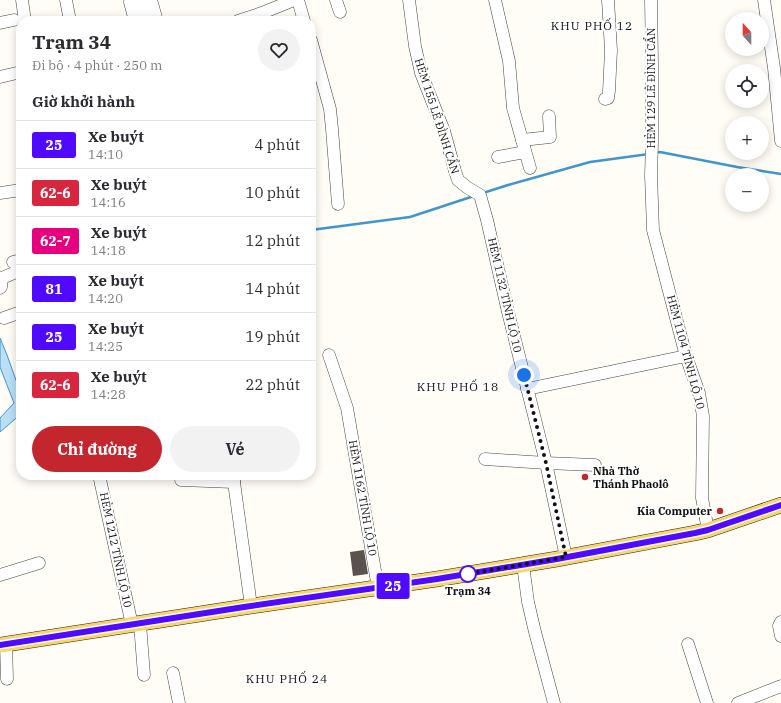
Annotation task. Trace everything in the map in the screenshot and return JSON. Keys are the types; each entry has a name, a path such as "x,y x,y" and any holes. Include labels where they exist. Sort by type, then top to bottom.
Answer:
{"main road":[{"path":"3,644 523,565 708,530 781,505"}],"street":[{"path":"20,16 22,0"},
{"path":"66,0 69,16"},
{"path":"151,0 156,16"},
{"path":"253,16 294,0"},
{"path":"298,0 303,16"},
{"path":"336,0 340,12"},
{"name":"HẺM 155 LÊ ĐÌNH CẨN","path":"409,0 415,46 421,73 444,131 458,180 480,195 487,220"},
{"path":"494,0 509,60 513,108 530,168"},
{"path":"605,99 608,98 609,91 611,50 608,0"},
{"name":"HẺM 129 LÊ ĐÌNH CẨN","path":"651,0 651,175"},
{"path":"764,0 774,68 781,141"},
{"path":"135,1 135,16"},
{"path":"135,1 143,16"},
{"path":"0,23 16,21"},
{"path":"316,58 330,109 338,204"},
{"path":"0,77 16,73"},
{"path":"498,157 550,137 549,116"},
{"name":"HẺM 1104 TỈNH LỘ 10","path":"651,175 653,230 686,356 698,393 702,416 702,498 708,530"},
{"path":"0,193 16,191"},
{"name":"HẺM 1132 TỈNH LỘ 10","path":"487,220 508,312 546,463 566,557"},
{"path":"0,288 2,278 16,266"},
{"path":"4,318 16,314"},
{"name":"HẺM 1162 TỈNH LỘ 10","path":"329,355 347,408 378,588"},
{"path":"527,389 686,356"},
{"path":"485,459 595,465"},
{"name":"HẺM 1212 TỈNH LỘ 10","path":"100,480 136,624 144,675"},
{"path":"234,480 251,606"},
{"path":"0,575 39,563"},
{"path":"523,565 528,602 554,703"},
{"path":"781,622 779,626 781,636"},
{"path":"3,644 7,679"},
{"path":"688,644 707,703"},
{"path":"173,673 179,703"},
{"path":"738,703 781,686"}],"water":[{"path":"0,338 16,380 16,418 0,432 0,418 14,403 0,367"}],"building":[{"path":"364,550 368,574 353,576 350,552"}],"waterway":[{"path":"655,153 660,152 781,174"},
{"path":"483,193 590,162 649,154"},
{"path":"316,229 410,217 474,196"}],"bus line":[{"name":"25","path":"0,645 557,559 708,530 781,505"}],"place":[{"name":"Nhà Thờ Thánh Phaolô","path":"585,477"},
{"name":"Kia Computer","path":"720,511"},
{"name":"Trạm 34","path":"468,574"}],"district":[{"name":"KHU PHỐ 12","path":"592,25"},
{"name":"KHU PHỐ 18","path":"458,386"},
{"name":"KHU PHỐ 24","path":"287,678"}],"route":[{"path":"468,574 462,575 566,557 546,463 524,375"}]}
